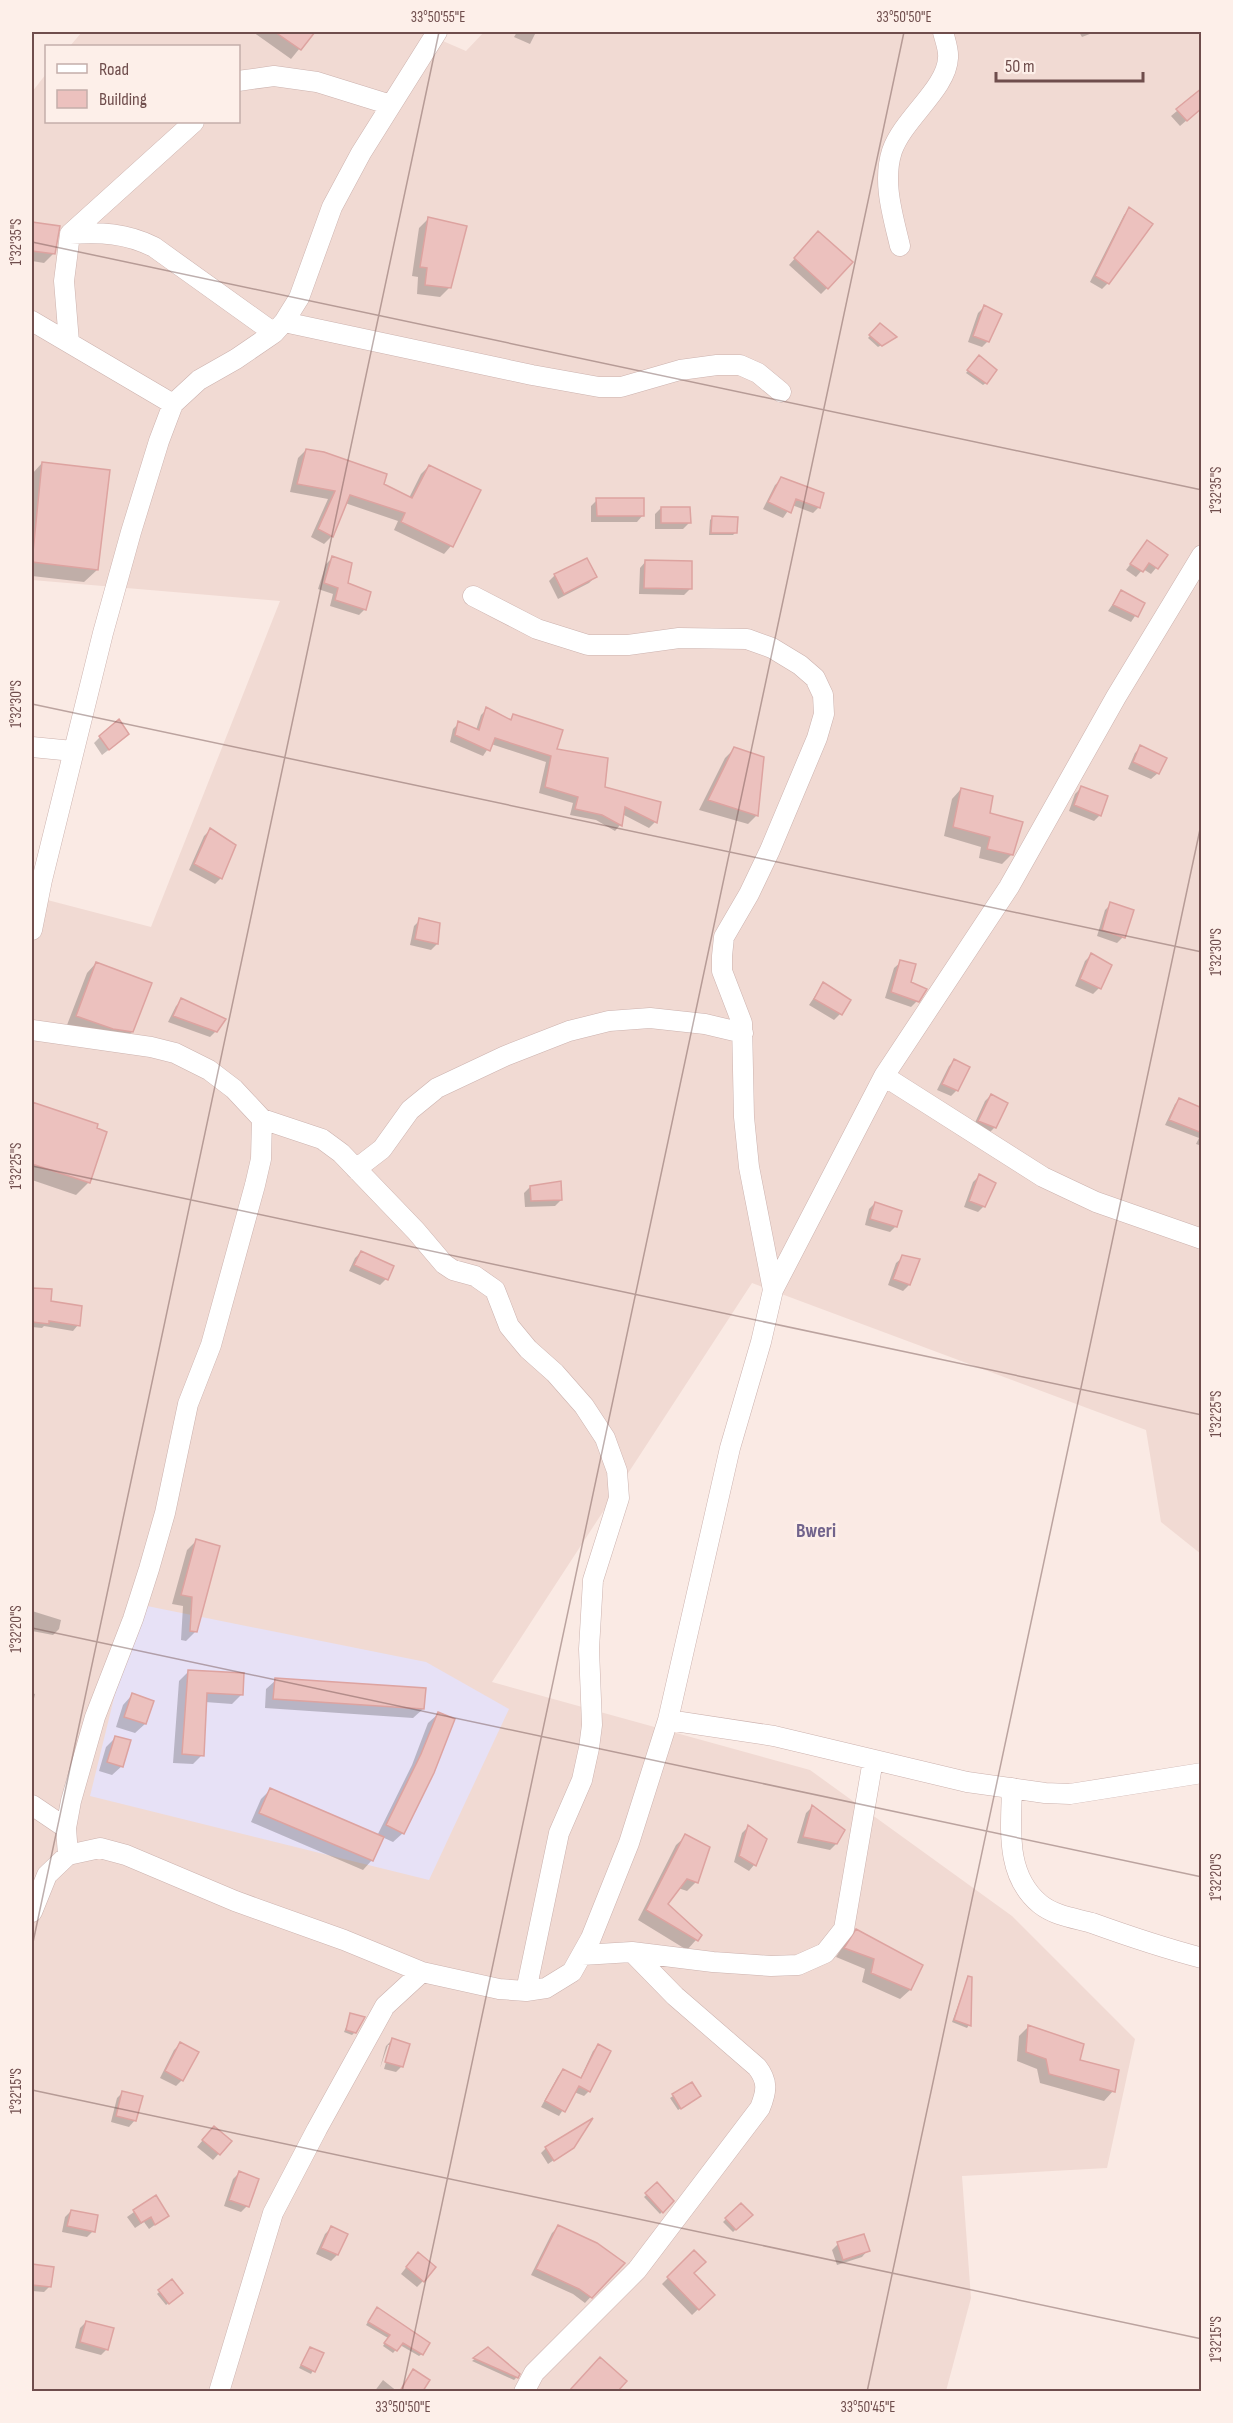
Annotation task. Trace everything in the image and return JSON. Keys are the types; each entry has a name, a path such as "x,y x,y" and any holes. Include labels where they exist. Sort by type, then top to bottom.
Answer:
{"street":[{"path":"32,930 73,751 131,532 173,404 199,381 236,359 279,327 299,298 333,207 361,153 437,32"},
{"path":"900,246 890,201 888,173 890,163 899,135 944,74 948,58 943,32"},
{"path":"240,81 274,76 316,82 391,105"},
{"path":"69,342 64,281 70,234 193,123"},
{"path":"70,234 115,233 134,237 154,247 279,327 599,387 621,387 680,370 717,364 740,365 758,373 781,393"},
{"path":"32,321 173,404"},
{"path":"32,1912 47,1875 68,1855 100,1848 126,1855 235,1901 345,1940 422,1972 499,1989 526,1991 546,1988 572,1972 582,1956 629,1843 668,1720 729,1448 761,1342 773,1290 884,1076 1010,887 1116,697 1202,555"},
{"path":"473,596 537,629 588,645 628,645 679,638 747,639 772,648 800,665 815,678 824,695 825,714 817,738 770,850 749,894 724,937 722,971 742,1023 744,1106 749,1167 773,1290"},
{"path":"32,747 73,751"},
{"path":"356,1169 382,1149 410,1110 437,1088 505,1056 569,1030 609,1022 650,1018 705,1024 743,1033"},
{"path":"32,1030 175,1053 209,1070 234,1089 262,1119 322,1139 341,1153 416,1231 444,1264 453,1270 475,1276 495,1290 502,1303 509,1326 528,1349 555,1373 584,1406 605,1438 617,1471 619,1498 593,1580 589,1649 592,1725 589,1748 582,1780 559,1833 526,1991"},
{"path":"884,1076 1043,1177 1096,1202 1202,1239"},
{"path":"68,1855 66,1828 71,1801 95,1718 134,1619 165,1513 188,1404 212,1345 261,1159 262,1119"},
{"path":"668,1720 774,1736 967,1782 1045,1793 1070,1794 1202,1773"},
{"path":"582,1956 632,1952 713,1962 771,1966 798,1965 825,1953 844,1929 873,1760"},
{"path":"1012,1788 1010,1843 1016,1869 1024,1886 1041,1904 1064,1916 1202,1958"},
{"path":"32,1805 66,1828"},
{"path":"524,2391 534,2373 637,2270 760,2108 766,2094 766,2078 757,2067 675,1996 632,1952"},
{"path":"219,2391 273,2213 316,2129 374,2030 385,2006 422,1972"}],"shaded area":[{"path":"82,32 422,32 466,51 484,32 1201,32 1201,1554 1161,1522 1146,1430 752,1283 492,1682 810,1770 1012,1916 1135,2039 1107,2168 962,2176 971,2298 946,2391 32,2391 32,896 151,927 280,601 32,580 32,92 45,75 45,123 240,123 240,45 71,45"},
{"path":"137,1604 426,1662 509,1709 429,1880 90,1796"}],"building":[{"path":"275,32 315,32 301,50"},
{"path":"1202,88 1202,108 1187,121 1176,109"},
{"path":"1129,207 1153,224 1109,284 1095,276"},
{"path":"428,217 467,226 451,288 425,285 427,268 420,267"},
{"path":"32,222 60,226 55,254 32,251"},
{"path":"818,231 853,262 828,289 794,258"},
{"path":"984,305 1002,314 989,342 973,336"},
{"path":"880,323 897,337 882,346 869,335"},
{"path":"979,355 997,370 987,384 967,370"},
{"path":"306,449 324,452 387,474 384,484 412,498 429,465 481,490 453,547 401,522 405,513 350,495 333,537 318,529 335,491 297,484"},
{"path":"42,462 110,470 98,570 32,562"},
{"path":"781,477 824,493 820,508 796,499 791,513 768,502"},
{"path":"596,498 644,498 644,516 597,516"},
{"path":"661,507 690,507 691,523 661,523"},
{"path":"712,516 738,517 737,533 711,533"},
{"path":"1147,540 1168,555 1158,569 1149,563 1143,572 1130,564"},
{"path":"332,556 352,563 348,583 371,592 366,610 335,600 338,588 324,583"},
{"path":"587,558 597,577 564,594 554,574"},
{"path":"645,560 692,561 692,589 644,588"},
{"path":"1121,590 1145,603 1138,617 1113,605"},
{"path":"486,707 511,720 513,714 563,730 557,749 608,758 605,787 661,802 657,823 625,807 622,826 602,815 575,809 578,797 545,787 551,756 495,738 490,751 455,735 458,721 479,730"},
{"path":"119,719 129,734 109,750 99,736"},
{"path":"1140,745 1167,758 1159,774 1133,762"},
{"path":"734,747 764,757 758,816 708,800"},
{"path":"1081,786 1108,796 1101,816 1074,805"},
{"path":"961,788 993,796 990,813 1023,822 1013,855 987,849 990,837 953,827"},
{"path":"210,828 236,845 222,879 194,864"},
{"path":"1110,902 1134,910 1125,938 1102,930"},
{"path":"419,918 440,923 438,944 415,939"},
{"path":"1091,953 1112,965 1101,989 1080,979"},
{"path":"900,960 916,964 911,982 927,989 919,1002 891,992"},
{"path":"96,962 152,983 133,1032 113,1029 76,1016"},
{"path":"823,982 851,1000 842,1015 814,999"},
{"path":"181,998 226,1019 217,1032 173,1016"},
{"path":"954,1059 970,1067 958,1091 942,1084"},
{"path":"991,1094 1008,1103 996,1128 978,1121"},
{"path":"1179,1098 1202,1108 1202,1133 1169,1120"},
{"path":"32,1102 98,1124 97,1128 107,1132 90,1183 32,1164"},
{"path":"979,1174 996,1183 985,1207 969,1201"},
{"path":"561,1181 562,1200 531,1201 530,1186"},
{"path":"875,1202 902,1211 897,1227 870,1219"},
{"path":"361,1251 394,1266 388,1280 354,1265"},
{"path":"902,1255 920,1259 910,1285 893,1279"},
{"path":"32,1288 52,1289 51,1301 82,1306 80,1326 49,1321 49,1324 32,1322"},
{"path":"196,1539 220,1546 197,1632 190,1631 192,1597 181,1595"},
{"path":"188,1670 244,1673 243,1695 207,1693 204,1756 182,1754"},
{"path":"275,1678 426,1688 424,1709 273,1699"},
{"path":"132,1693 154,1701 146,1724 124,1717"},
{"path":"438,1712 455,1719 434,1773 404,1834 386,1825 421,1754"},
{"path":"115,1736 131,1740 123,1767 107,1762"},
{"path":"270,1788 384,1837 373,1861 259,1813"},
{"path":"812,1805 845,1830 837,1844 803,1837"},
{"path":"748,1825 767,1839 756,1866 739,1856"},
{"path":"685,1834 710,1847 698,1883 687,1879 668,1904 702,1935 698,1941 646,1910"},
{"path":"856,1929 923,1965 911,1990 871,1973 874,1959 844,1948"},
{"path":"968,1976 972,1977 971,2026 954,2020"},
{"path":"350,2013 365,2017 356,2033 346,2030"},
{"path":"1028,2025 1084,2044 1080,2060 1119,2070 1115,2092 1049,2074 1046,2059 1026,2052"},
{"path":"392,2038 410,2044 403,2067 385,2062"},
{"path":"180,2042 199,2052 183,2081 165,2071"},
{"path":"598,2044 611,2051 590,2092 579,2086 565,2112 545,2101 563,2069 581,2078"},
{"path":"692,2082 701,2096 681,2109 672,2094"},
{"path":"122,2091 143,2096 136,2121 116,2116"},
{"path":"593,2118 574,2148 554,2161 545,2147"},
{"path":"214,2126 232,2141 220,2155 202,2140"},
{"path":"239,2171 259,2179 249,2207 229,2200"},
{"path":"657,2182 674,2201 663,2213 645,2193"},
{"path":"156,2195 169,2216 155,2225 151,2217 141,2223 133,2210"},
{"path":"741,2203 753,2215 736,2230 725,2218"},
{"path":"71,2210 98,2215 95,2232 67,2226"},
{"path":"558,2225 597,2243 625,2263 592,2298 579,2289 536,2269"},
{"path":"331,2226 348,2234 338,2255 321,2248"},
{"path":"864,2234 870,2251 843,2260 837,2242"},
{"path":"694,2250 706,2262 694,2273 715,2295 699,2310 667,2277"},
{"path":"418,2252 436,2267 424,2282 406,2267"},
{"path":"32,2264 54,2267 51,2287 32,2285"},
{"path":"172,2279 183,2293 169,2304 158,2290"},
{"path":"377,2307 430,2343 423,2355 403,2343 397,2351 384,2343 390,2335 368,2322"},
{"path":"86,2321 114,2328 108,2350 80,2342"},
{"path":"310,2347 324,2353 315,2372 301,2365"},
{"path":"488,2347 520,2374 518,2378 473,2358"},
{"path":"600,2357 627,2381 618,2391 569,2391"},
{"path":"413,2369 430,2380 423,2391 400,2391"}],"district":[{"name":"Bweri","path":"816,1531"}]}
